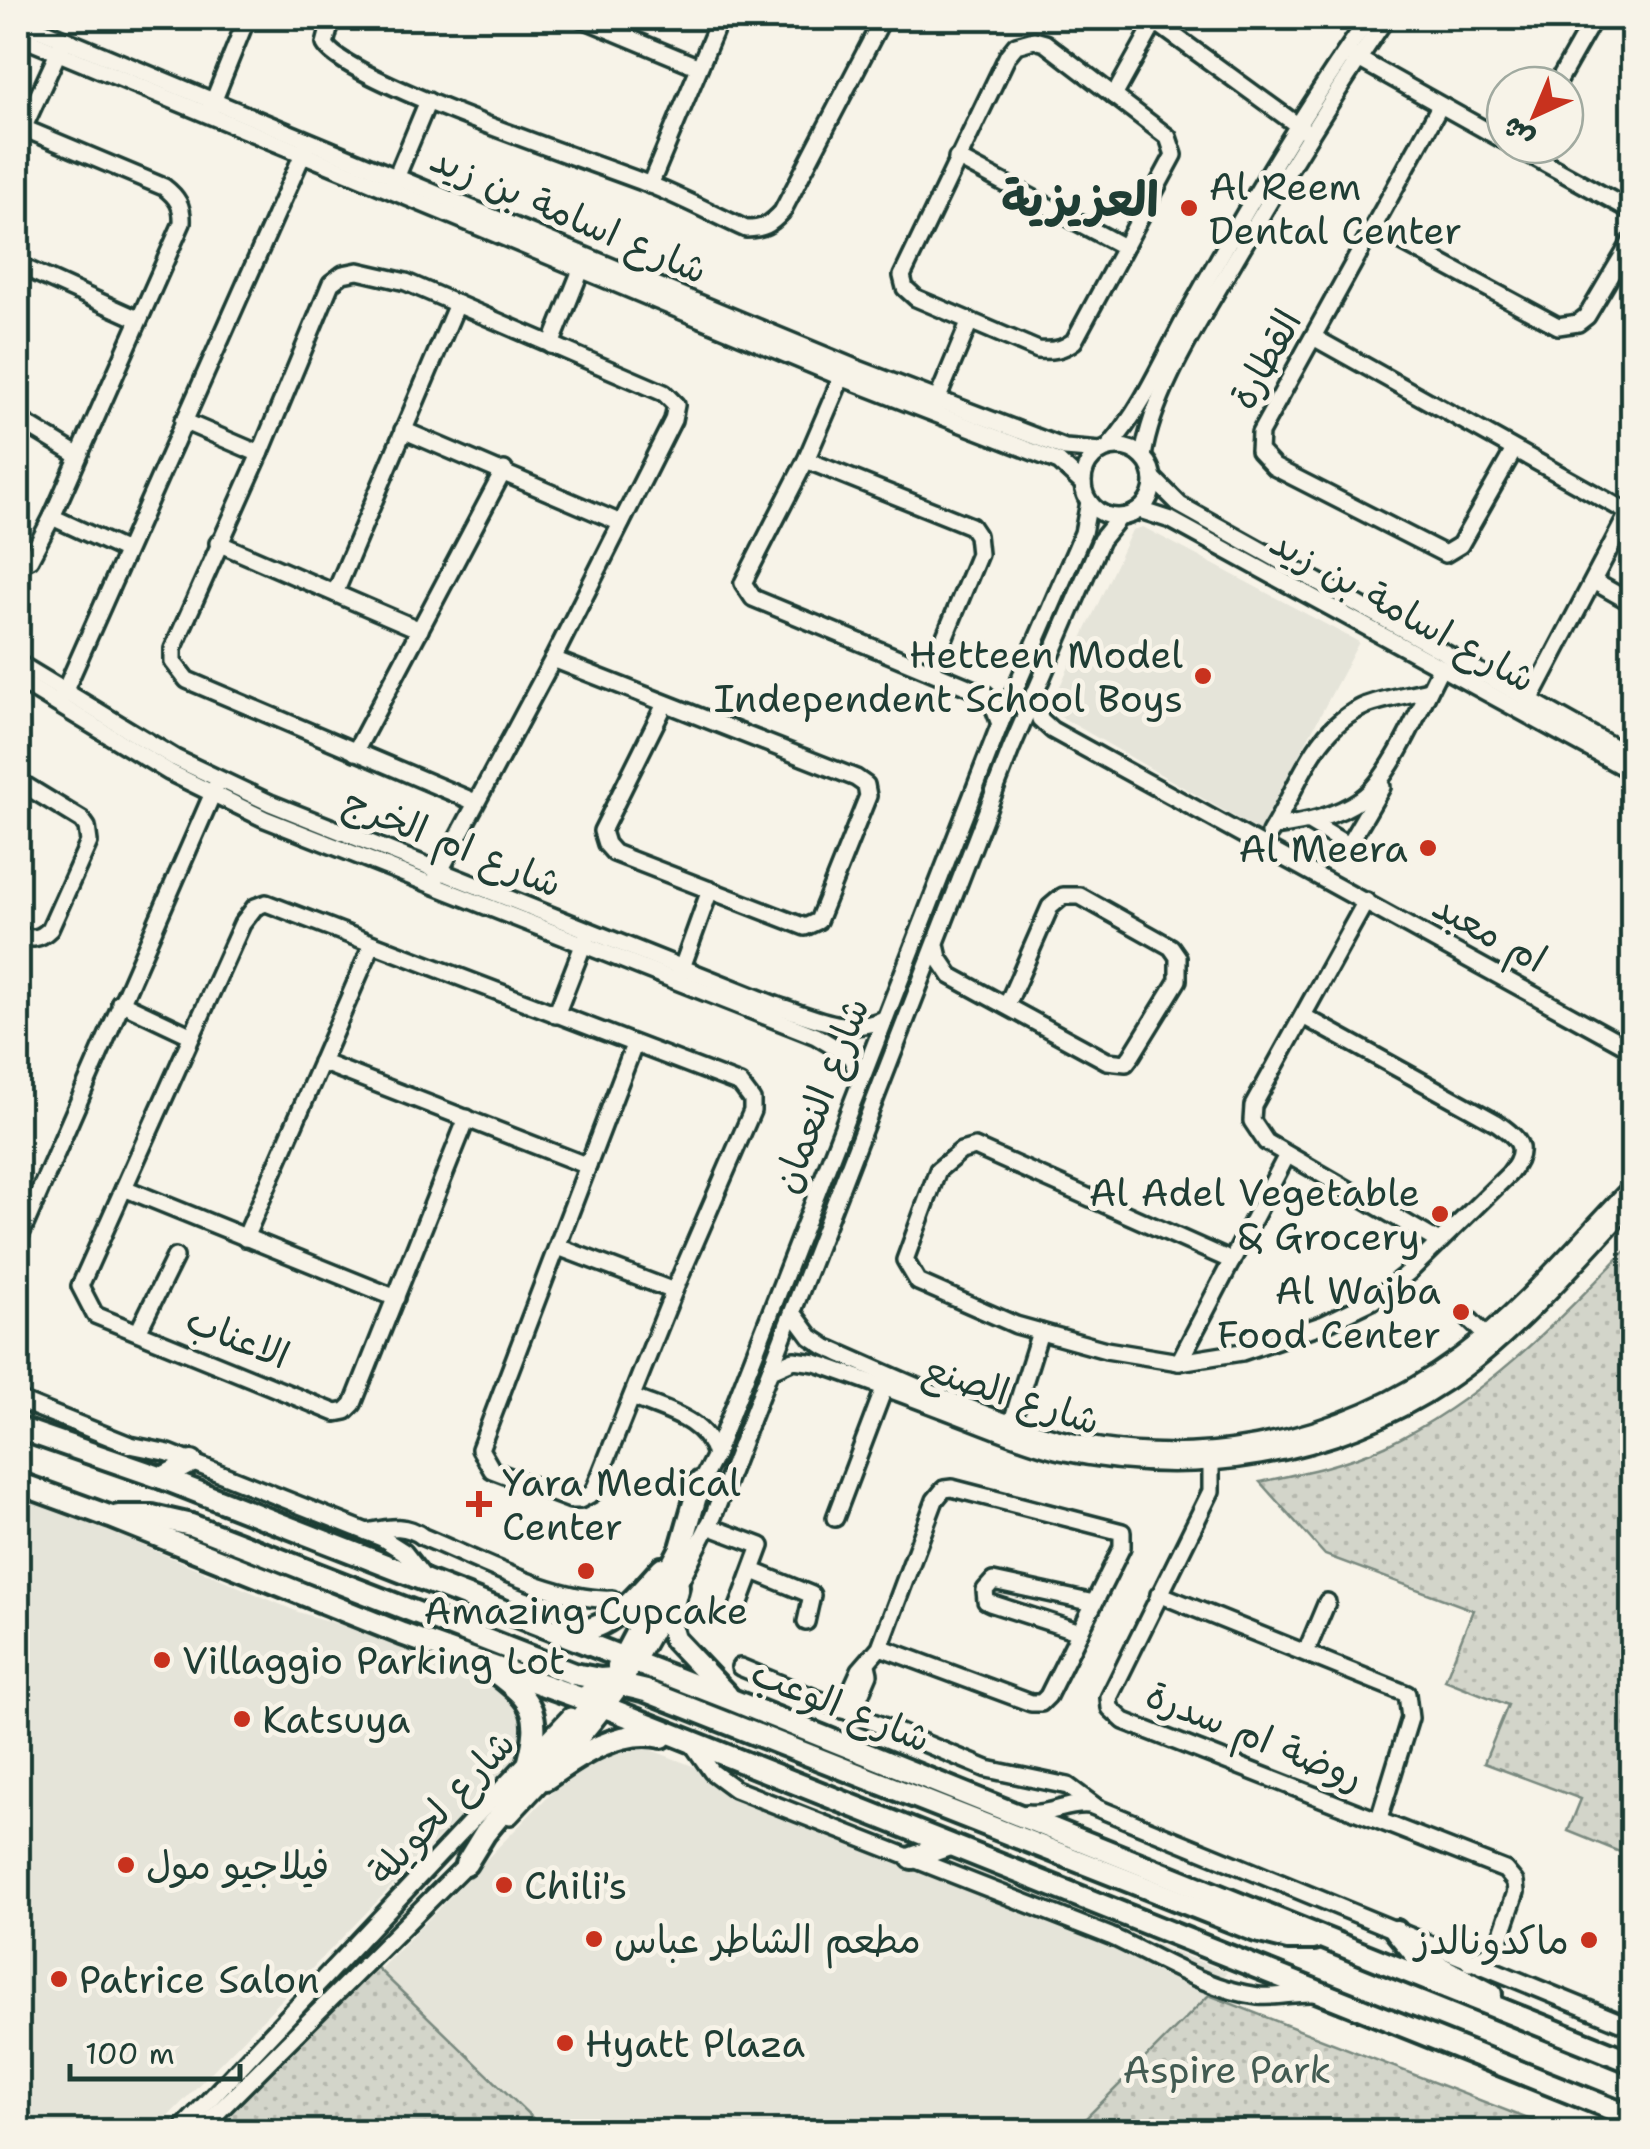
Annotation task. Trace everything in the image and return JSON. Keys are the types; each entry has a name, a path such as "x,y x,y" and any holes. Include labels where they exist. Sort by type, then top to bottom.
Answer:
{"main road":[{"name":"شارع الوعب","path":"21,1431 162,1478 732,1700 1632,2062"},
{"path":"162,1478 192,1462"},
{"path":"466,1864 485,1834 594,1703 624,1658 681,1548 700,1482"},
{"path":"18,1483 402,1634 594,1703 1632,2117"},
{"path":"111,1517 138,1515 178,1521 574,1674 656,1695 1256,1931 1288,1940 1322,1939"},
{"path":"330,1579 354,1579 376,1585 546,1647 551,1642 547,1629 585,1631 602,1626 618,1615 662,1568"},
{"path":"678,1586 670,1613 674,1638 732,1700"},
{"path":"478,1660 516,1688 532,1710 536,1730 529,1762"},
{"path":"654,1728 653,1715 665,1711 999,1841 1042,1845"},
{"path":"546,1779 585,1755 631,1736 649,1734 693,1745"},
{"path":"912,1858 948,1846"},
{"path":"1396,1931 1415,1954 1486,1989 1506,2010"}],"street":[{"path":"210,109 246,18"},
{"path":"332,18 325,36 330,53 346,65 428,101 650,185 746,229 771,224 782,212 882,18"},
{"path":"580,18 699,67"},
{"path":"650,185 720,18"},
{"path":"1105,449 1126,448 1143,457 1153,478 1151,496 1140,510 1119,518 1102,514 1089,502 1083,484 1087,465 1136,410 1197,296 1352,55 1369,18"},
{"path":"1352,55 1386,18"},
{"path":"1567,65 1594,18"},
{"name":"شارع اسامة بن زيد","path":"18,20 61,47"},
{"path":"1114,96 1152,20 1304,130"},
{"name":"شارع اسامة بن زيد","path":"18,36 61,47 935,407 1059,462 1083,484"},
{"path":"1024,42 1045,42 1168,137 1174,155 1074,341 1064,348 1038,350 916,298 905,288 902,276 957,158 1008,55 1024,42"},
{"path":"18,565 30,558 52,516 182,223 179,201 164,188 20,134 61,47"},
{"path":"1352,55 1485,129"},
{"path":"393,184 428,101"},
{"name":"القطارة","path":"1440,106 1260,433 1259,450 1274,467 1445,554 1460,546 1514,450"},
{"path":"1143,457 1152,416 1304,130"},
{"path":"62,699 305,148"},
{"path":"957,158 1124,247"},
{"path":"1550,165 1632,211"},
{"path":"1374,227 1558,326 1578,324 1587,316 1632,240"},
{"path":"551,344 584,262"},
{"path":"18,265 138,319"},
{"path":"436,878 554,659 674,420 676,405 664,393 457,304 382,275 358,271 343,274 331,283 173,649 178,671 187,680 475,802"},
{"path":"336,593 457,304"},
{"path":"935,407 970,322"},
{"path":"1314,338 1514,450 1631,509 1527,707"},
{"path":"844,371 806,460 743,583 745,591 752,598 984,694 992,702 1000,724"},
{"name":"شارع اسامة بن زيد","path":"935,407 1066,448 1105,449"},
{"path":"18,419 76,455"},
{"path":"183,421 260,454"},
{"path":"403,430 621,522"},
{"path":"806,460 970,526 977,535 979,554 931,670"},
{"path":"355,752 504,470"},
{"name":"شارع اسامة بن زيد","path":"1153,478 1180,505 1632,772"},
{"name":"شارع النعمان","path":"624,1658 715,1455 1000,724 1083,534 1089,502"},
{"name":"شارع اسامة بن زيد","path":"1140,510 1171,520 1441,667 1632,757"},
{"path":"52,516 126,550"},
{"name":"شارع النعمان","path":"624,1658 678,1586 708,1526 794,1314 1011,749 1101,540 1119,518"},
{"path":"218,543 420,630"},
{"path":"1594,582 1632,603"},
{"path":"554,659 856,778 866,785 868,796 818,921 805,927 614,852 606,844 602,832 666,704"},
{"name":"شارع ام الخرج","path":"18,663 62,699"},
{"path":"1274,827 1309,822 1364,798 1384,774 1441,667"},
{"name":"شارع ام الخرج","path":"18,680 62,699 265,819 436,878 680,974 840,1048 851,1057 860,1082"},
{"path":"984,694 1003,690 1018,680"},
{"path":"1262,844 1314,750 1338,724 1369,704 1428,690"},
{"path":"1034,693 1036,712 1052,730"},
{"path":"1011,749 1028,732 1052,730"},
{"name":"ام معبد","path":"1052,730 1632,1049"},
{"path":"1309,822 1341,842 1350,842 1380,791 1384,774"},
{"path":"18,780 82,820 89,842 50,929 38,938 18,934"},
{"path":"18,1240 216,787"},
{"path":"680,974 710,890"},
{"path":"936,945 951,976 1107,1061 1126,1062 1178,980 1178,957 1170,947 1080,896 1063,896 1050,907 1007,1005"},
{"path":"1366,901 1253,1106 1252,1121 1266,1142 1439,1242"},
{"name":"الاعناب","path":"467,1118 353,1404 346,1412 336,1412 96,1315 80,1286 242,924 255,907 266,903 740,1084 752,1100 752,1111 674,1291 594,1493 580,1500 492,1470 480,1449 634,1045"},
{"path":"556,1015 586,937"},
{"path":"245,1238 372,945"},
{"name":"شارع ام الخرج","path":"680,974 847,1027 862,1028 884,1019"},
{"path":"916,994 925,985 951,976"},
{"path":"120,1002 192,1036"},
{"path":"1232,1261 975,1146 961,1151 938,1170 905,1260 918,1282 1016,1325 1106,1350 1179,1362 1242,1352 1324,1324 1374,1300 1509,1174 1520,1159 1521,1147 1513,1134 1498,1123 1303,1016"},
{"path":"321,1062 588,1166"},
{"path":"1179,1362 1287,1155"},
{"name":"شارع الصنع","path":"1211,1457 1291,1438 1356,1416 1418,1385 1485,1334 1632,1186"},
{"path":"124,1188 396,1298"},
{"name":"شارع الصنع","path":"794,1314 811,1337 826,1347 1057,1450 1117,1460 1288,1452 1382,1418 1447,1381 1508,1330 1632,1204"},
{"path":"558,1247 674,1291"},
{"path":"138,1332 174,1258"},
{"path":"1469,1319 1485,1334"},
{"path":"1010,1428 1040,1332"},
{"name":"شارع الصنع","path":"771,1370 794,1360 816,1364 1010,1428"},
{"path":"835,1518 884,1386"},
{"path":"632,1398 696,1424 708,1436 715,1455"},
{"path":"18,1400 130,1445 161,1450 367,1532 404,1552 428,1582"},
{"path":"696,1424 714,1423 732,1411"},
{"name":"روضة ام سدرة","path":"1211,1457 1211,1490 1109,1698 1110,1708 1124,1720 1505,1870 1512,1876 1516,1892 1497,1946"},
{"path":"847,1712 860,1670 880,1647 935,1500 944,1489 1122,1532 1122,1546 1042,1703 1031,1704 880,1647"},
{"path":"708,1526 758,1542 761,1552 736,1613"},
{"path":"367,1532 403,1527 570,1595 612,1599"},
{"path":"404,1552 412,1538 423,1537"},
{"path":"753,1571 810,1593 814,1598 806,1622"},
{"path":"1080,1632 990,1603 984,1590 994,1581 1094,1603"},
{"path":"1159,1594 1407,1694 1410,1718 1379,1819"},
{"path":"1306,1652 1327,1602"},
{"path":"740,1668 988,1769 1076,1790 1098,1808"},
{"name":"شارع لحويلة","path":"179,2132 529,1762 594,1703"},
{"name":"شارع لحويلة","path":"198,2132 546,1779 594,1703"},
{"path":"693,1745 712,1772 736,1789 1110,1936 1146,1956 1260,1996 1300,1992 1334,1996"},
{"path":"1051,1781 1064,1794 1064,1808"},
{"path":"1014,1812 1044,1814 1081,1804 1098,1808 1632,2028"},
{"path":"1470,1964 1497,1946 1501,1964 1512,1980"},
{"path":"302,1999 317,2014"}],"shaded area":[{"name":"Hetteen Model Independent School Boys","path":"1143,527 1359,642 1259,831 1049,710 1132,530"},
{"name":"فيلاجيو مول","path":"18,1492 298,1612 497,1672 517,1688 529,1745 154,2131 18,2131"},
{"path":"615,1736 1227,1972 1209,1995 1073,2131 546,2132 379,1970 550,1794"}],"green space":[{"path":"1632,1244 1632,1857 1568,1831 1581,1799 1484,1763 1508,1705 1445,1680 1473,1610 1325,1555 1260,1482 1370,1452 1455,1406 1518,1357"},
{"path":"372,1963 546,2131 207,2132"},
{"name":"Aspire Park","path":"1209,1995 1559,2131 1073,2131"}],"place":[{"name":"Al Reem Dental Center","path":"1189,208"},
{"name":"Hetteen Model Independent School Boys","path":"1203,676"},
{"name":"Al Meera","path":"1428,848"},
{"name":"Al Adel Vegetable & Grocery","path":"1440,1214"},
{"name":"Al Wajba Food Center","path":"1461,1312"},
{"name":"Yara Medical Center","path":"479,1504"},
{"name":"Amazing Cupcake","path":"586,1571"},
{"name":"Villaggio Parking Lot","path":"162,1660"},
{"name":"Katsuya","path":"242,1719"},
{"name":"فيلاجيو مول","path":"126,1865"},
{"name":"Chili's","path":"504,1885"},
{"name":"مطعم الشاطر عباس","path":"594,1939"},
{"name":"ماكدونالدز","path":"1589,1940"},
{"name":"Patrice Salon","path":"59,1979"},
{"name":"Hyatt Plaza","path":"565,2043"}],"district":[{"name":"العزيزية","path":"1080,199"}]}
